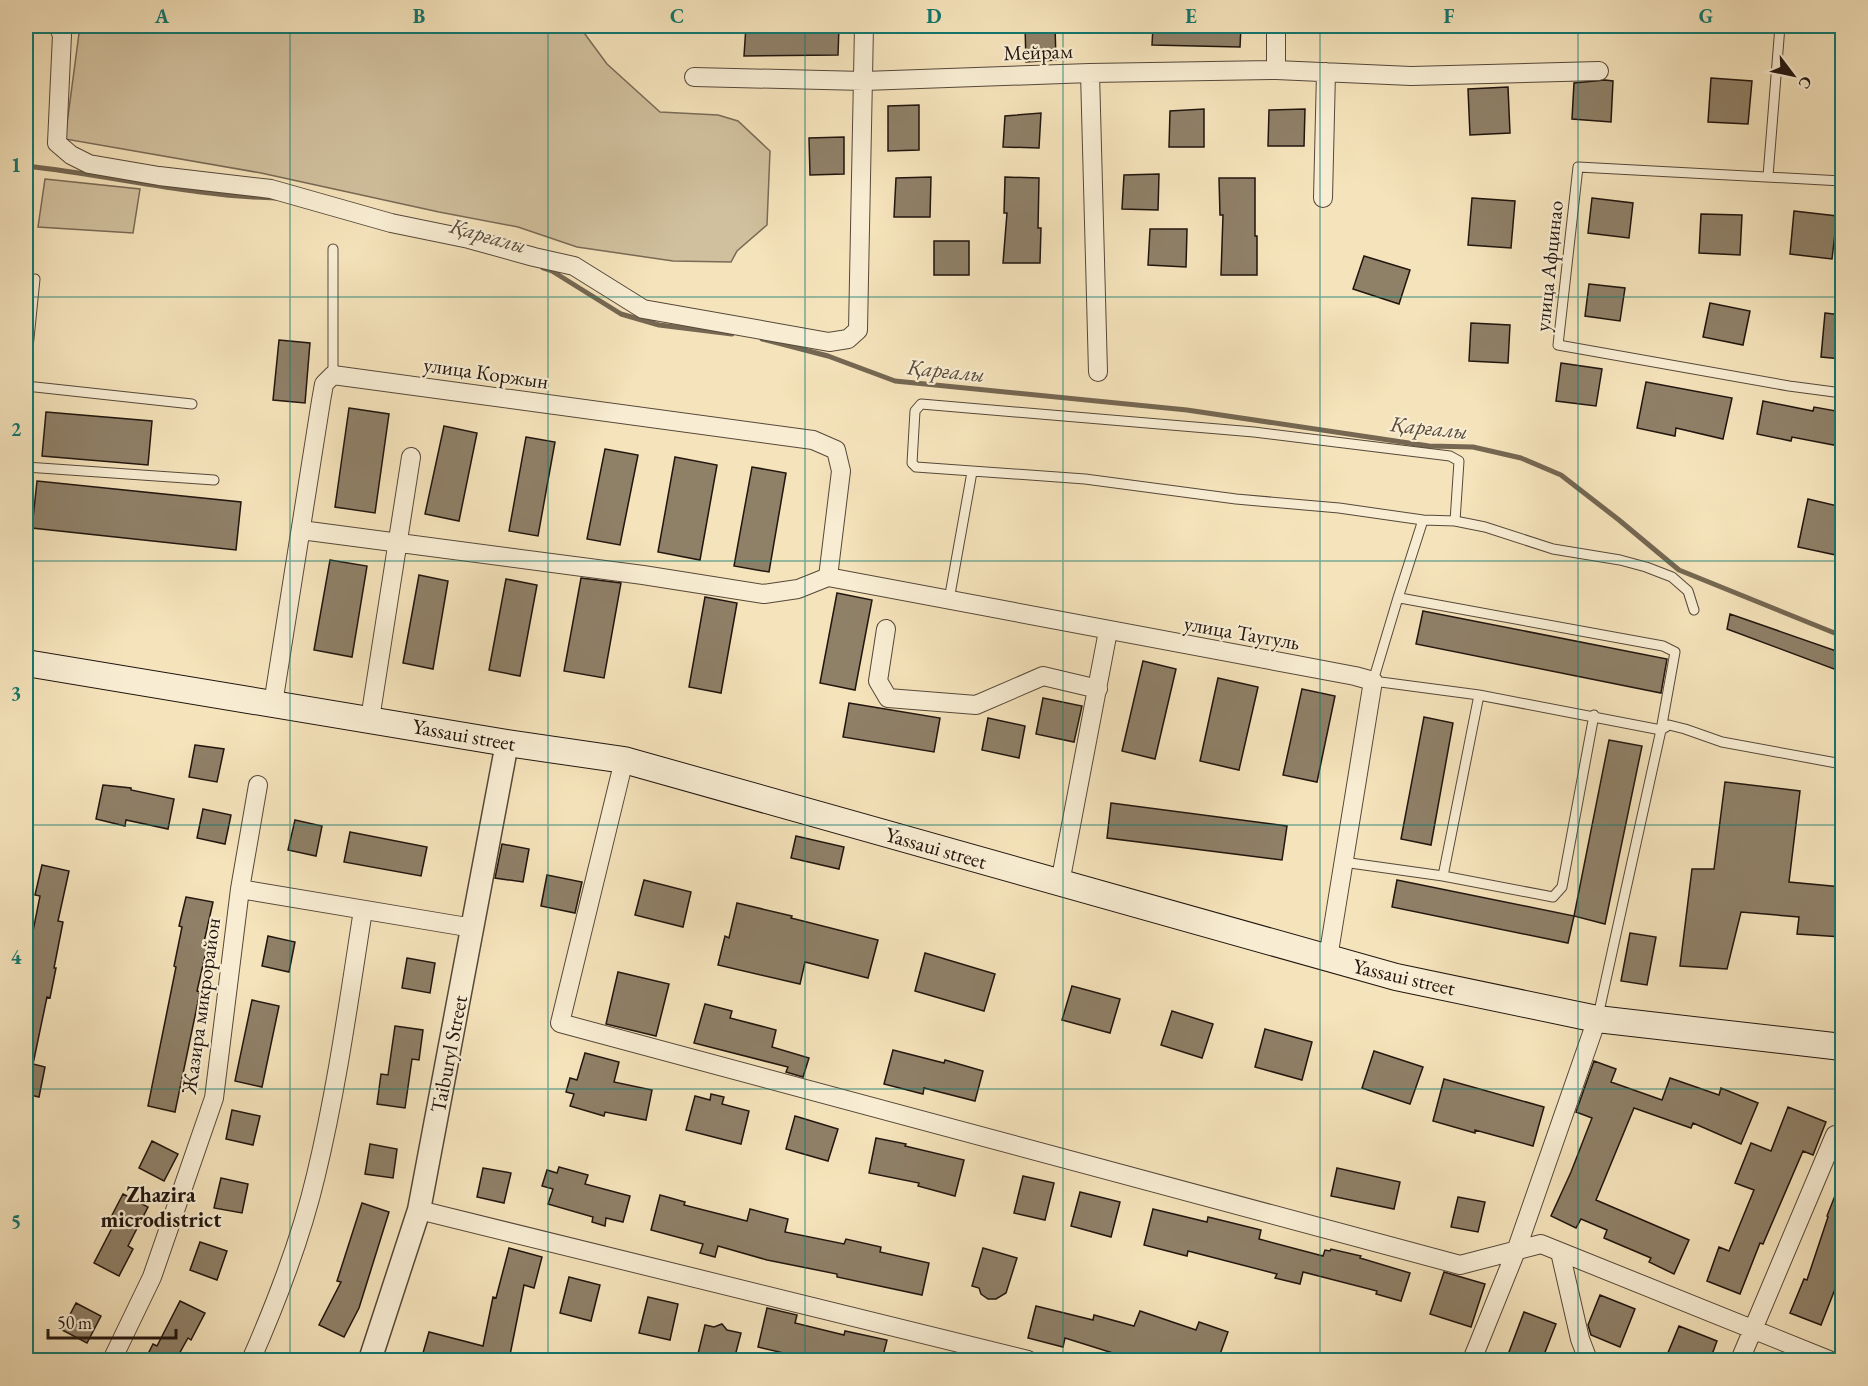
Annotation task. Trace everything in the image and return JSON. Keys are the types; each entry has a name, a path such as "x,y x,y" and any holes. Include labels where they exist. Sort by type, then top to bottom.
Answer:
{"main road":[{"name":"Yassaui street","path":"26,663 507,743 624,759 1396,977 1597,1019 1842,1047"}],"street":[{"path":"58,26 62,35 57,143 71,155 88,164 159,176 271,189 391,223 469,239 574,266 643,309 829,342 849,339 858,330 864,26"},
{"path":"1276,26 1276,70"},
{"name":"Мейрам","path":"694,77 864,81 1090,73 1276,70 1411,76 1599,71"},
{"path":"1323,198 1326,72"},
{"path":"1090,73 1098,372"},
{"path":"273,704 324,384 333,375"},
{"name":"улица Коржын","path":"333,375 813,440 836,450 841,471 828,577"},
{"path":"370,719 396,541 411,457"},
{"path":"301,530 396,541 764,594 798,589 828,577"},
{"name":"улица Таугуль","path":"828,577 1373,681"},
{"path":"886,629 878,681 888,698 976,705 1043,676 1098,689"},
{"path":"1060,883 1108,631"},
{"path":"1328,958 1373,681"},
{"name":"Taiburyl Street","path":"369,1360 419,1210 507,743"},
{"path":"624,759 560,1023 1460,1265 1541,1244 1829,1360"},
{"name":"Жазира микрорайон","path":"112,1360 152,1277 213,1098 240,889 258,785"},
{"path":"240,889 472,928"},
{"path":"251,1360 280,1290 316,1178 337,1079 363,910"},
{"path":"1472,1360 1516,1251 1597,1019"},
{"path":"1740,1360 1835,1135"},
{"path":"419,1210 1028,1360"},
{"path":"1560,1252 1580,1339 1588,1360"}],"lane":[{"path":"1768,176 1780,26"},
{"name":"улица Афцинао","path":"1842,181 1578,167 1558,345 1842,393"},
{"path":"333,249 333,375"},
{"path":"26,369 35,279"},
{"path":"26,386 192,404"},
{"path":"1455,521 1459,461 1450,456 1254,432 921,404 915,411 912,463 916,467 1085,479 1423,520 1455,521 1485,527 1553,549 1620,560 1646,567 1672,577 1688,591 1694,610"},
{"path":"26,467 214,480"},
{"path":"949,600 972,472"},
{"path":"1423,520 1373,681 1479,694 1661,730 1669,726 1677,727 1722,742 1842,764"},
{"path":"1397,601 1400,598 1435,604 1663,646 1675,652 1661,730 1597,1019"},
{"path":"1443,876 1479,694"},
{"path":"1343,862 1443,876 1553,897 1562,887 1594,716"}],"shaded area":[{"path":"80,26 579,26 607,64 660,112 718,115 738,121 770,151 767,225 737,251 731,262 673,261 577,247 518,227 261,173 65,139"},
{"path":"45,179 140,189 133,233 38,227"}],"building":[{"path":"746,26 839,26 838,55 744,56"},
{"path":"1025,26 1055,26 1056,60 1026,62"},
{"path":"1153,26 1241,26 1240,47 1152,45"},
{"path":"1711,78 1752,81 1748,124 1708,122"},
{"path":"1613,81 1611,122 1572,119 1574,83"},
{"path":"1508,87 1510,133 1470,135 1468,89"},
{"path":"919,105 919,150 888,151 888,106"},
{"path":"1204,109 1204,147 1169,147 1170,111"},
{"path":"1305,109 1304,146 1268,146 1269,110"},
{"path":"1041,113 1039,148 1003,147 1005,116"},
{"path":"844,137 844,174 810,175 809,138"},
{"path":"1159,174 1158,210 1122,209 1124,175"},
{"path":"931,177 930,217 894,217 896,178"},
{"path":"1005,177 1039,178 1040,263 1003,263 1007,213 1004,213"},
{"path":"1219,178 1255,178 1257,275 1221,275 1223,215 1220,215"},
{"path":"1472,198 1515,201 1511,248 1468,245"},
{"path":"1592,198 1633,203 1629,238 1588,233"},
{"path":"1794,211 1837,216 1832,259 1790,254"},
{"path":"1701,214 1742,215 1740,255 1699,253"},
{"path":"1150,229 1187,229 1186,267 1148,265"},
{"path":"934,241 969,241 969,275 934,275"},
{"path":"1364,256 1410,270 1399,304 1353,289"},
{"path":"1589,284 1625,288 1620,321 1585,316"},
{"path":"1710,303 1750,311 1743,345 1703,337"},
{"path":"1825,313 1842,315 1842,359 1821,357"},
{"path":"1471,323 1510,325 1508,363 1469,361"},
{"path":"279,340 310,343 305,403 273,400"},
{"path":"1561,363 1602,369 1596,406 1556,401"},
{"path":"1646,382 1732,398 1723,439 1676,428 1675,436 1637,428"},
{"path":"1763,401 1813,411 1814,407 1842,412 1839,446 1792,437 1791,441 1757,434"},
{"path":"349,408 389,414 375,513 335,507"},
{"path":"46,412 152,421 148,465 42,456"},
{"path":"444,426 477,433 459,521 425,514"},
{"path":"526,437 555,442 538,536 509,531"},
{"path":"605,449 638,455 620,545 587,539"},
{"path":"675,457 717,465 700,560 658,552"},
{"path":"752,467 786,473 769,572 734,566"},
{"path":"37,481 241,502 236,550 32,528"},
{"path":"1808,499 1842,507 1842,525 1836,555 1798,547"},
{"path":"330,560 367,566 352,657 314,650"},
{"path":"419,575 448,581 433,669 403,663"},
{"path":"581,578 621,583 604,678 564,671"},
{"path":"506,579 537,585 520,676 489,670"},
{"path":"837,593 872,600 855,690 820,683"},
{"path":"705,597 737,603 721,693 689,687"},
{"path":"1423,611 1667,659 1661,693 1416,644"},
{"path":"1730,614 1842,653 1842,672 1727,629"},
{"path":"1143,661 1176,669 1155,759 1122,751"},
{"path":"1218,678 1258,687 1239,770 1200,761"},
{"path":"1302,689 1335,696 1317,782 1283,775"},
{"path":"1043,698 1082,706 1074,742 1036,734"},
{"path":"849,703 940,718 934,752 843,737"},
{"path":"1424,717 1453,723 1431,845 1401,839"},
{"path":"988,718 1025,726 1019,758 982,750"},
{"path":"1609,740 1642,746 1605,924 1574,916"},
{"path":"195,745 224,749 217,782 189,777"},
{"path":"1725,782 1800,791 1789,882 1842,887 1842,937 1797,934 1799,917 1741,912 1727,969 1680,966 1692,869 1714,869"},
{"path":"103,785 131,788 131,790 174,799 168,829 126,820 125,826 96,819"},
{"path":"1111,803 1287,826 1282,860 1107,838"},
{"path":"203,809 231,815 225,844 197,838"},
{"path":"295,820 322,826 316,856 288,850"},
{"path":"350,832 427,847 421,876 344,862"},
{"path":"796,836 844,847 839,869 791,858"},
{"path":"502,844 529,849 523,882 495,878"},
{"path":"42,865 69,871 58,921 63,922 54,968 56,968 50,998 47,997 33,1064 45,1067 39,1097 26,1094 26,977 40,896 35,895"},
{"path":"547,875 582,882 575,913 541,906"},
{"path":"644,880 691,892 683,927 635,915"},
{"path":"1397,880 1574,916 1568,943 1392,907"},
{"path":"186,897 213,902 204,942 208,943 197,991 200,992 175,1112 148,1106 176,967 174,966 182,927 179,926"},
{"path":"737,903 878,940 868,978 805,962 800,984 718,965 725,936 729,938"},
{"path":"1630,933 1656,937 1647,985 1621,981"},
{"path":"268,936 295,942 289,972 262,966"},
{"path":"925,953 995,974 984,1011 915,991"},
{"path":"407,958 435,963 430,993 402,988"},
{"path":"618,972 669,984 656,1036 606,1024"},
{"path":"1072,986 1120,999 1110,1033 1062,1020"},
{"path":"252,1000 279,1006 262,1087 235,1081"},
{"path":"705,1004 732,1011 730,1018 776,1030 772,1047 809,1058 803,1077 786,1072 788,1067 694,1043"},
{"path":"1172,1011 1213,1024 1202,1058 1161,1045"},
{"path":"395,1026 423,1030 419,1060 412,1059 405,1108 377,1104 381,1074 388,1075"},
{"path":"1265,1029 1312,1042 1302,1080 1255,1067"},
{"path":"893,1050 944,1063 945,1060 983,1071 975,1101 924,1088 923,1094 884,1084"},
{"path":"1374,1051 1423,1067 1410,1104 1362,1088"},
{"path":"585,1053 619,1062 614,1082 652,1090 646,1120 605,1112 604,1116 570,1106 574,1094 566,1092 570,1078 577,1080"},
{"path":"1594,1061 1616,1069 1611,1082 1662,1100 1670,1078 1719,1095 1721,1088 1758,1103 1741,1144 1693,1123 1691,1128 1634,1108 1596,1200 1689,1240 1674,1274 1649,1262 1651,1258 1604,1238 1607,1230 1581,1219 1576,1228 1551,1216 1592,1118 1576,1112"},
{"path":"1444,1079 1544,1107 1533,1146 1433,1121"},
{"path":"711,1094 724,1097 722,1104 749,1111 741,1144 686,1130 695,1096 710,1100"},
{"path":"1788,1107 1826,1122 1813,1155 1803,1151 1763,1244 1760,1243 1740,1294 1707,1281 1719,1247 1729,1251 1754,1190 1735,1183 1751,1143 1771,1151"},
{"path":"232,1110 260,1116 253,1145 226,1139"},
{"path":"795,1116 838,1129 828,1161 786,1149"},
{"path":"876,1138 964,1160 955,1196 918,1186 919,1183 869,1173"},
{"path":"152,1141 178,1154 164,1181 139,1168"},
{"path":"370,1144 397,1149 393,1178 365,1174"},
{"path":"559,1167 588,1175 585,1184 630,1196 623,1222 606,1218 605,1226 592,1222 593,1217 548,1204 553,1189 542,1186 547,1170 557,1173"},
{"path":"483,1168 511,1173 504,1203 477,1197"},
{"path":"1337,1168 1400,1182 1394,1209 1331,1196"},
{"path":"1023,1176 1054,1183 1045,1220 1014,1213"},
{"path":"221,1178 248,1184 242,1213 214,1208"},
{"path":"1842,1178 1842,1271 1821,1325 1790,1313 1804,1279 1807,1280 1827,1216"},
{"path":"1080,1192 1120,1202 1111,1237 1071,1226"},
{"path":"123,1194 148,1207 128,1246 133,1249 119,1276 94,1263 114,1224 109,1221"},
{"path":"660,1195 685,1202 684,1205 747,1221 750,1209 788,1219 785,1232 844,1244 846,1239 881,1247 880,1252 929,1263 922,1295 837,1277 837,1274 767,1260 718,1246 715,1257 700,1253 703,1244 651,1230"},
{"path":"1458,1197 1485,1202 1478,1232 1451,1227"},
{"path":"362,1203 389,1212 359,1308 344,1337 319,1325 341,1282 337,1281"},
{"path":"1153,1209 1207,1222 1208,1217 1261,1230 1259,1239 1323,1256 1325,1250 1330,1251 1331,1249 1361,1256 1360,1258 1410,1273 1401,1301 1376,1294 1377,1291 1303,1272 1300,1284 1275,1278 1277,1274 1188,1251 1187,1256 1144,1245"},
{"path":"200,1242 227,1251 217,1280 190,1270"},
{"path":"509,1248 542,1257 534,1288 524,1285 509,1360 470,1360 438,1353 436,1360 421,1360 429,1332 483,1346 493,1297 496,1298"},
{"path":"983,1248 1017,1258 1006,1293 996,1299 988,1299 981,1294 979,1288 972,1286"},
{"path":"1444,1272 1485,1284 1471,1327 1430,1314"},
{"path":"569,1277 600,1285 591,1321 560,1313"},
{"path":"1600,1295 1635,1309 1620,1347 1591,1335 1588,1325"},
{"path":"648,1297 678,1304 670,1340 639,1333"},
{"path":"180,1301 205,1313 191,1340 188,1338 178,1356 187,1360 145,1360 153,1344 157,1346"},
{"path":"76,1303 101,1316 87,1343 62,1330"},
{"path":"1036,1306 1093,1320 1094,1315 1134,1326 1140,1311 1196,1330 1199,1322 1228,1332 1218,1360 1135,1360 1065,1338 1063,1347 1028,1338"},
{"path":"767,1308 797,1315 795,1323 844,1335 845,1331 887,1340 882,1360 804,1360 805,1358 758,1347"},
{"path":"1524,1312 1556,1324 1542,1360 1506,1360"},
{"path":"722,1324 727,1330 741,1333 734,1360 698,1354 705,1325 714,1327"},
{"path":"1679,1326 1717,1341 1710,1360 1665,1360"}],"waterway":[{"name":"Қарғалы","path":"26,166 213,193 276,198"},
{"name":"Қарғалы","path":"543,268 552,271 621,314 659,325 732,334"},
{"name":"Қарғалы","path":"762,339 828,356 895,381 1187,410 1429,446 1473,447 1521,458 1561,475 1679,570 1842,636"}],"district":[{"name":"Zhazira microdistrict","path":"161,1206"}]}
